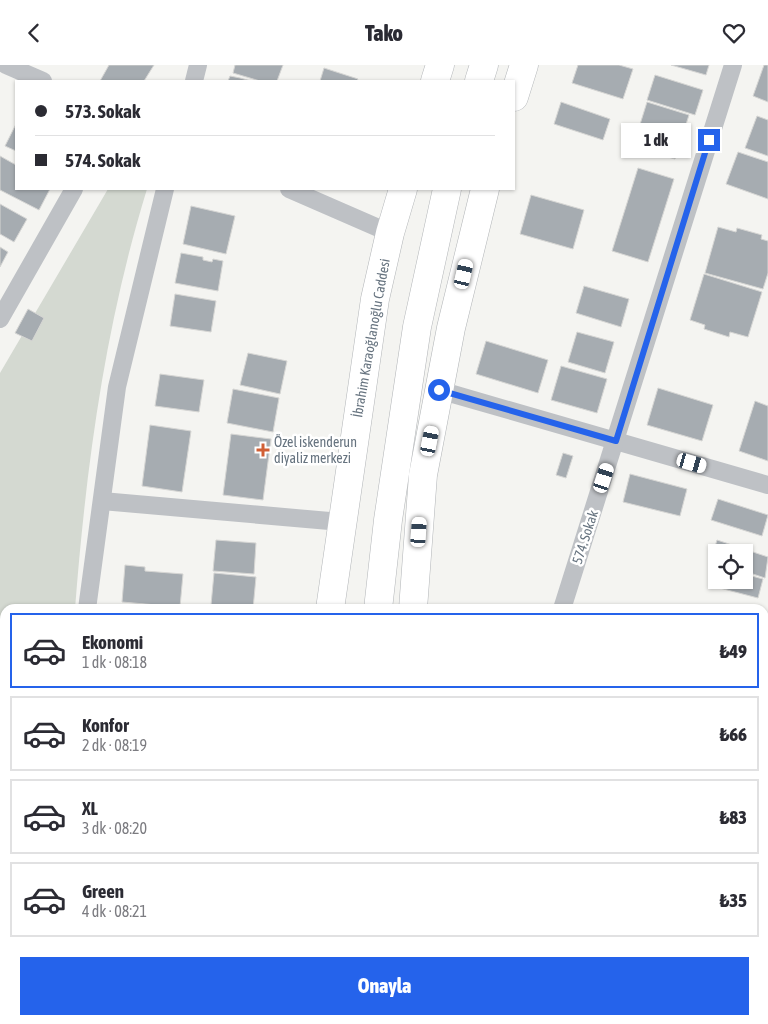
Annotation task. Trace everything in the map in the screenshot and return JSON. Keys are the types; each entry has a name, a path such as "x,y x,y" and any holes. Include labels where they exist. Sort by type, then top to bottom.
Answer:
{"highway":[{"path":"435,80 440,65"},
{"path":"479,80 484,65"},
{"path":"515,94 524,65"},
{"name":"İbrahim Karaoğlanoğlu Caddesi","path":"331,604 341,522 375,299 390,233 403,190"},
{"path":"379,604 388,521 417,327 447,190"},
{"path":"413,604 423,475 451,329 485,190"}],"street":[{"path":"6,65 41,80"},
{"path":"194,80 198,65"},
{"name":"574. Sokak","path":"564,604 733,65"},
{"path":"0,319 73,190"},
{"path":"88,604 117,387 165,190"},
{"path":"290,190 390,233"},
{"path":"439,390 768,485"},
{"path":"102,501 341,522"}],"shaded area":[{"path":"107,190 147,190 132,240 120,292 99,397 85,503 75,604 0,604 0,373"}],"building":[{"path":"109,65 154,65 145,80 101,80"},
{"path":"235,65 283,65 277,80 257,80 233,73"},
{"path":"578,65 619,65 633,69 623,99 572,83"},
{"path":"671,65 709,65 706,75"},
{"path":"764,65 768,65 768,102 753,96"},
{"path":"324,68 358,79 358,80 320,80"},
{"path":"655,75 703,90 695,115 647,100"},
{"path":"230,76 247,80 228,80"},
{"path":"561,102 610,119 603,140 554,124"},
{"path":"647,102 689,115 675,159 633,147"},
{"path":"757,116 768,120 768,156 745,148"},
{"path":"15,126 15,151 5,146"},
{"path":"738,152 768,162 768,199 726,184"},
{"path":"0,156 15,164 15,190 49,190 39,210 0,190"},
{"path":"638,168 674,179 648,262 612,251"},
{"path":"531,195 584,210 573,249 520,234"},
{"path":"0,204 27,219 14,242 0,234"},
{"path":"191,206 235,216 226,254 183,244"},
{"path":"718,227 736,232 737,228 762,235 761,239 768,241 768,273 763,289 705,273"},
{"path":"0,247 8,252 0,267"},
{"path":"181,253 203,257 203,260 212,262 213,259 223,261 218,291 175,283"},
{"path":"704,274 762,292 748,337 730,332 729,337 704,329 705,325 690,320"},
{"path":"584,286 629,299 621,327 576,313"},
{"path":"175,294 216,301 211,332 170,326"},
{"path":"28,309 44,318 32,341 15,333"},
{"path":"577,332 614,342 605,373 568,362"},
{"path":"486,341 548,360 538,393 476,374"},
{"path":"248,353 287,361 280,394 240,385"},
{"path":"561,366 607,379 597,413 551,400"},
{"path":"160,374 204,380 199,412 155,406"},
{"path":"658,388 713,405 702,441 647,425"},
{"path":"233,389 279,398 273,432 227,423"},
{"path":"755,401 768,406 768,461 739,451"},
{"path":"150,425 191,431 182,492 142,486"},
{"path":"231,434 271,439 263,500 223,495"},
{"path":"563,453 573,456 566,478 556,475"},
{"path":"630,474 687,489 680,516 623,502"},
{"path":"718,499 768,515 762,536 711,520"},
{"path":"216,540 256,543 254,574 213,571"},
{"path":"717,540 729,544 716,544"},
{"path":"753,552 768,557 765,578 753,574"},
{"path":"125,565 145,567 145,571 183,574 180,604 122,602"},
{"path":"214,573 256,577 253,604 211,604"},
{"path":"753,576 763,579 758,598 724,589 753,589"}],"place":[{"name":"Özel iskenderun diyaliz merkezi","path":"263,450"}],"route":[{"path":"439,390 616,441 709,140"}]}
